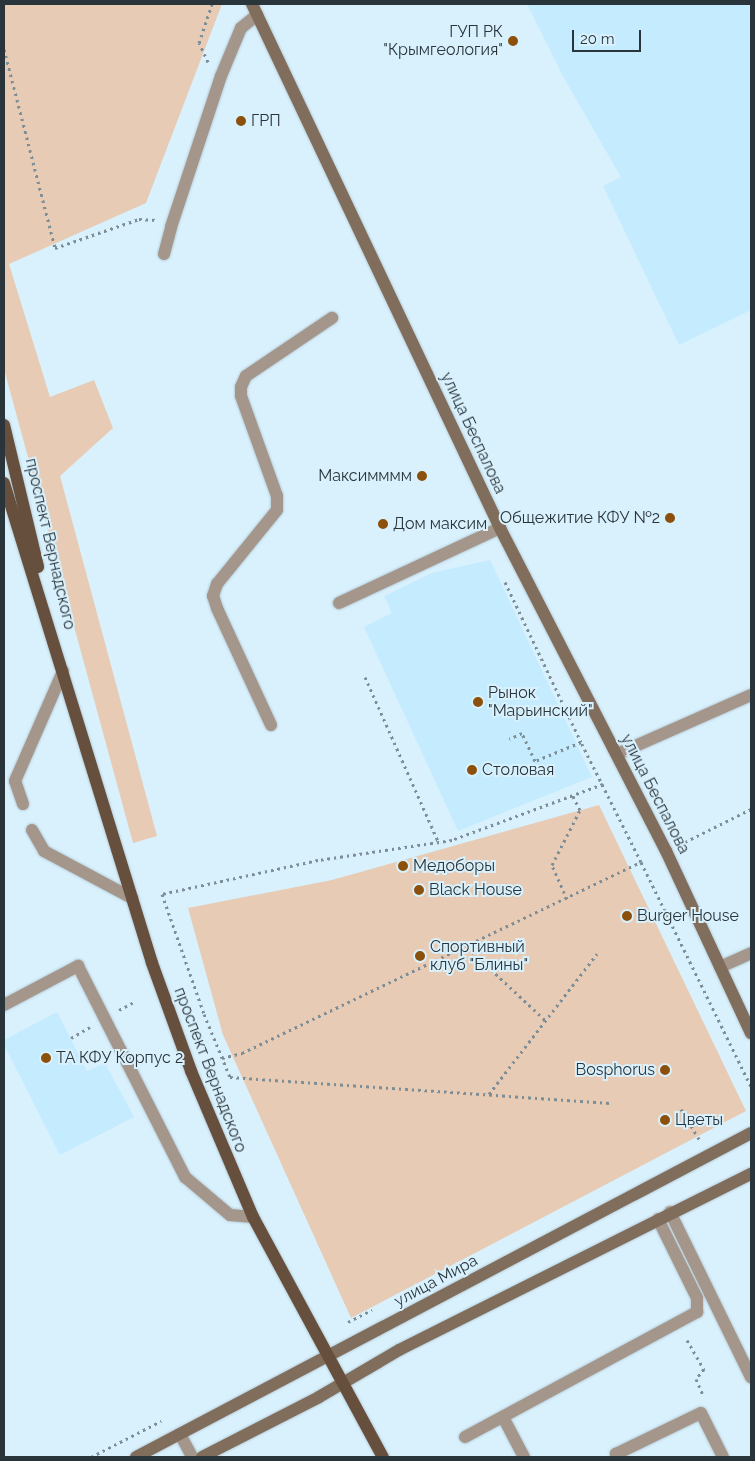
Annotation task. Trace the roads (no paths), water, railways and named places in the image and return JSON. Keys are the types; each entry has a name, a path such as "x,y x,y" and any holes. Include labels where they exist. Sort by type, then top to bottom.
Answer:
{"main road":[{"name":"улица Беспалова","path":"255,9 500,528 617,754 751,1033"},
{"name":"проспект Вернадского","path":"4,425 63,671"},
{"name":"проспект Вернадского","path":"4,483 152,963 191,1071 253,1217 383,1457"},
{"name":"улица Мира","path":"136,1457 751,1133"},
{"path":"202,1457 344,1382 400,1350 670,1212 751,1174"}],"street":[{"path":"164,254 172,222 219,82 241,28 255,9"},
{"path":"271,725 217,608 214,596 216,584 277,510 277,496 241,396 241,386 246,376 332,318"},
{"path":"339,603 500,528"},
{"path":"23,804 15,781 63,671"},
{"path":"617,754 751,695"},
{"path":"32,830 44,850 132,898"},
{"path":"720,967 751,953"},
{"path":"4,1006 78,966 185,1177 230,1216 253,1217"},
{"path":"670,1212 751,1377"},
{"path":"465,1437 698,1312 697,1298 658,1219"},
{"path":"618,1457 616,1454 701,1413 724,1457"},
{"path":"503,1416 524,1457"},
{"path":"180,1434 192,1457"}],"place":[{"name":"ГУП РК \"Крымгеология\"","path":"513,41"},
{"name":"ГРП","path":"241,121"},
{"name":"Максимммм","path":"422,476"},
{"name":"Общежитие КФУ №2","path":"670,518"},
{"name":"Дом максим","path":"383,524"},
{"name":"Рынок \"Марьинский\"","path":"478,702"},
{"name":"Столовая","path":"472,770"},
{"name":"Медоборы","path":"403,866"},
{"name":"Black House","path":"419,890"},
{"name":"Burger House","path":"627,916"},
{"name":"Спортивный клуб \"Блины\"","path":"420,956"},
{"name":"ТА КФУ Корпус 2","path":"46,1058"},
{"name":"Bosphorus","path":"665,1070"},
{"name":"Цветы","path":"665,1120"}]}
